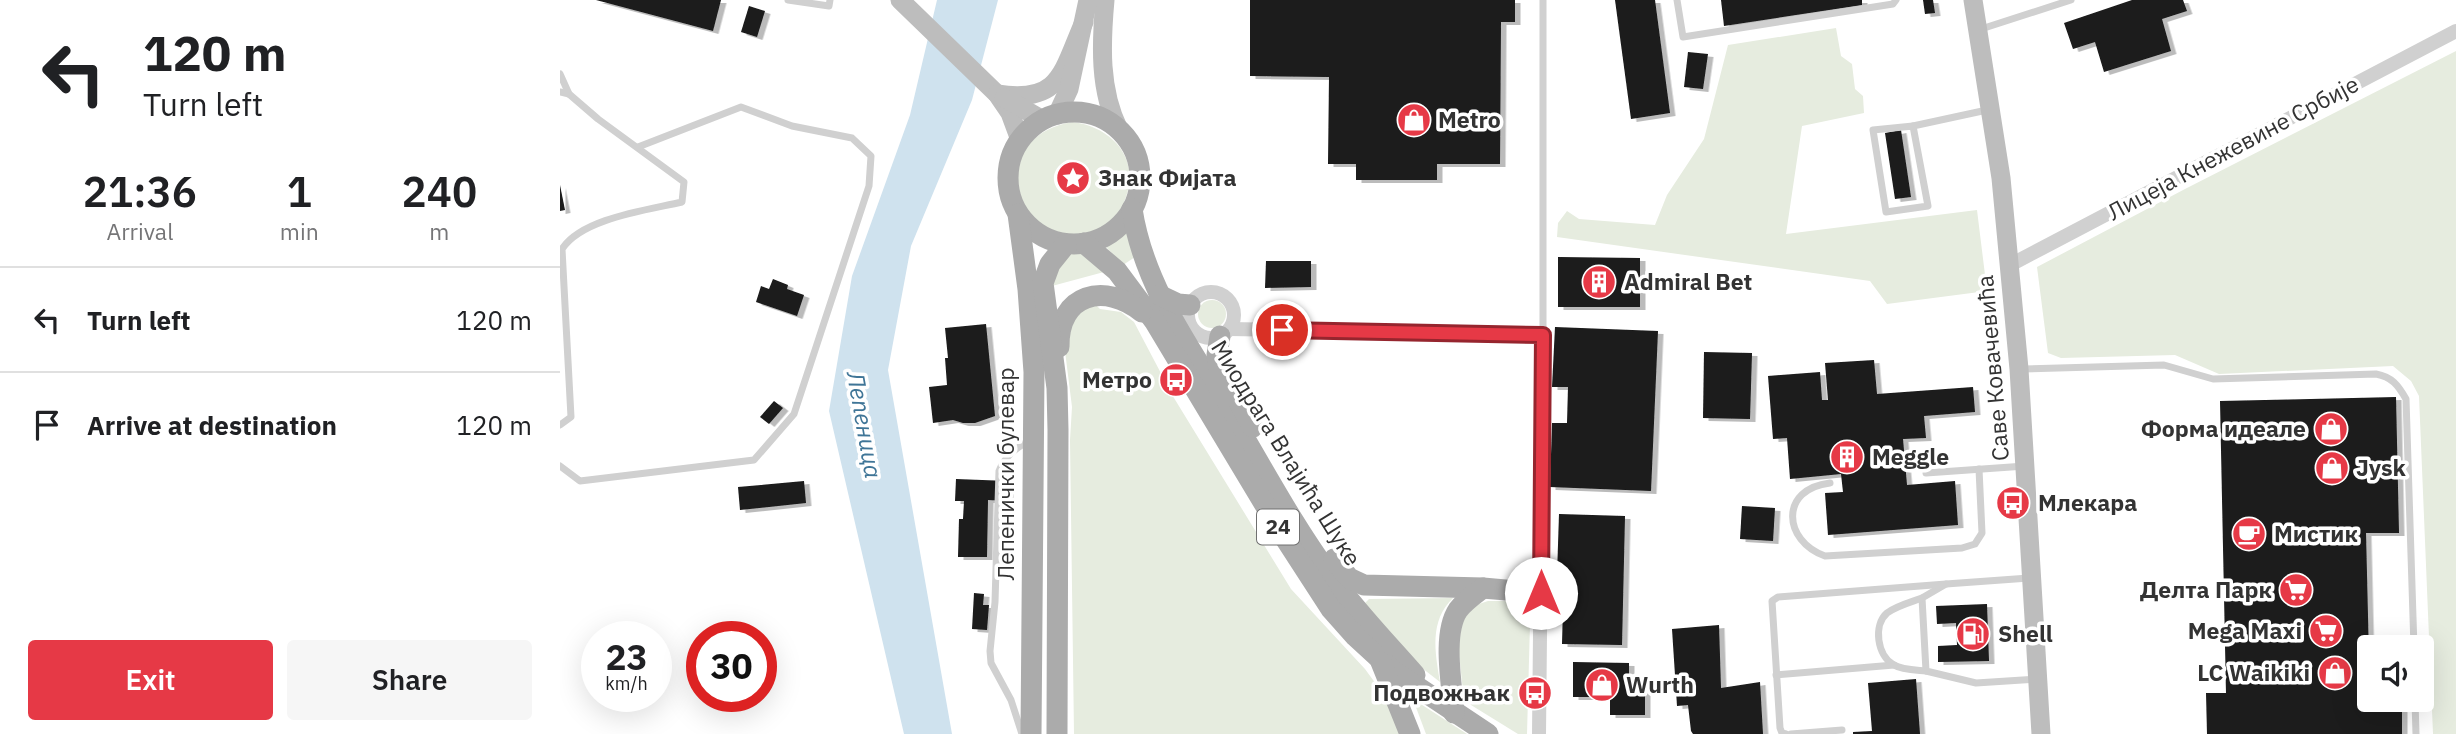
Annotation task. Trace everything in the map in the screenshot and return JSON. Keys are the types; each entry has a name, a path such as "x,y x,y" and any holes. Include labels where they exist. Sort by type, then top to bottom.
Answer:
{"main road":[{"path":"1018,214 1008,180 1011,159 1020,140 1031,129 1050,117 1073,112 1090,114 1119,130"},
{"name":"24","path":"1119,130 1132,147 1139,167 1139,188 1132,209"},
{"path":"1075,243 1111,232 1123,222 1132,209"},
{"name":"Миодрага Влајића Шуке","path":"1132,209 1135,228 1159,295 1286,506 1338,587 1446,707"},
{"name":"24","path":"1018,214 1036,232 1051,240 1075,243"},
{"name":"Лепенички булевар","path":"1018,214 1033,359 1035,437 1031,734"},
{"name":"Миодрага Влајића Шуке","path":"1075,243 1108,261 1155,322 1331,609 1354,636 1380,660 1488,734"},
{"name":"Лепенички булевар","path":"1057,734 1057,388 1043,283 1050,264 1075,243"},
{"path":"1057,388 1060,327 1068,311 1079,302 1099,295 1122,299 1155,322"},
{"path":"1159,295 1178,304 1189,305"},
{"path":"1225,332 1217,355 1218,366 1266,452 1273,484"},
{"path":"1286,506 1302,519 1346,575 1359,584 1483,588 1541,593"},
{"path":"1446,707 1450,628 1458,610 1483,588"},
{"path":"1380,660 1410,734"}],"street":[{"path":"997,94 1050,117 1069,89 1088,0"},
{"path":"1105,0 1101,41 1105,90 1111,115 1119,130"},
{"name":"Саве Ковачевића","path":"1973,0 2001,178 2010,265 2026,466 2041,734"},
{"path":"910,4 997,94 1010,113 1020,140"},
{"path":"997,94 1027,97 1049,88 1062,72 1084,22"},
{"name":"Лицеја Кнежевине Србије","path":"2010,265 2456,31"},
{"path":"1225,332 1235,314 1229,299 1223,294 1208,291 1194,298 1189,305 1188,321 1197,334 1204,337 1225,332 1543,335 1539,734"}],"lane":[{"path":"788,0 829,6 830,0"},
{"path":"1543,0 1543,335"},
{"path":"1677,0 1683,37 1892,4 1896,0"},
{"path":"1978,30 2071,0"},
{"path":"560,74 569,94 684,183 682,202 608,220 569,238 562,249 571,417 560,425"},
{"path":"560,92 569,94"},
{"path":"560,466 580,481 754,460 794,414 869,186 871,156 852,138 792,126 741,107 638,147"},
{"path":"1913,126 1928,206 1886,212 1873,130 1913,126 1991,109"},
{"path":"2019,369 2164,365 2213,379 2376,374 2388,376 2399,386 2406,399 2414,635"},
{"path":"1022,734 1011,700 991,663 990,651 995,602 999,471 1010,452 1035,437"},
{"path":"1926,474 2026,466"},
{"path":"1830,484 1815,485 1800,494 1793,508 1794,523 1800,538 1811,551 1825,556 1962,548 1975,544 1982,533 1979,469"},
{"path":"1842,730 1782,733 1772,601 1778,597 2033,578"},
{"path":"1894,665 1883,653 1878,636 1881,620 1889,611 1922,598 1946,584"},
{"path":"1922,598 1926,671"},
{"path":"1776,675 1894,665 1976,683 2039,679"},
{"path":"2416,712 2417,734"}],"shaded area":[{"path":"1836,28 1841,56 1852,64 1855,89 1863,96 1864,113 1802,126 1786,234 1977,210 1987,291 1887,304 1870,281 1557,237 1558,223 1567,211 1579,219 1655,225 1667,195 1704,139 1728,45"},
{"path":"2456,51 2456,734 2433,734 2434,635 2429,635 2419,396 2411,381 2393,366 2219,374 2175,355 2061,358 2048,353 2037,267"},
{"path":"1073,122 1099,130 1119,146 1129,169 1129,182 1121,208 1105,225 1094,231 1068,236 1046,229 1029,214 1020,194 1018,171 1026,149 1044,132","holes":["1067,160 1087,166 1091,175 1090,187 1082,195 1073,197 1059,190 1054,175 1058,167"]},
{"path":"1128,231 1135,257 1123,265 1106,247"},
{"path":"1080,252 1104,272 1052,286 1063,259"},
{"path":"1212,300 1222,304 1226,314 1222,324 1212,328 1202,324 1198,314 1202,304"},
{"path":"1094,303 1100,309 1121,312 1134,322 1174,398 1291,589 1365,669 1384,695 1403,734 1074,734 1070,440 1072,407 1064,343 1073,317"},
{"path":"1453,598 1445,607 1437,627 1436,648 1440,682 1422,668 1364,604 1369,599"},
{"path":"1488,601 1507,601 1518,606 1530,623 1527,734 1518,734 1471,705 1463,691 1457,635 1460,623 1476,605"},
{"path":"1414,702 1467,734 1426,734"}],"water":[{"name":"Лепеница","path":"937,0 998,0 972,100 911,246 888,370 952,734 904,734 829,411 852,276 910,115"}],"building":[{"path":"596,0 721,0 713,31"},
{"name":"Metro","path":"1250,0 1515,0 1515,22 1501,22 1500,164 1437,164 1437,180 1356,180 1356,164 1328,164 1329,77 1250,76"},
{"path":"1615,0 1655,0 1670,113 1631,119"},
{"path":"1721,0 1862,0 1862,5 1724,26"},
{"path":"1923,0 1933,0 1935,13 1925,14"},
{"path":"2132,0 2183,0 2187,11 2162,19 2171,51 2104,72 2095,42 2073,49 2064,23"},
{"path":"749,6 765,11 757,37 741,32"},
{"path":"1688,52 1708,54 1703,89 1684,87"},
{"path":"1901,130 1911,197 1895,199 1885,133"},
{"path":"560,185 565,210 560,211"},
{"name":"Admiral Bet","path":"1558,257 1640,258 1640,307 1558,307"},
{"path":"1266,261 1311,261 1311,287 1265,288"},
{"path":"773,279 788,285 787,289 804,295 797,316 756,302 761,286 769,289"},
{"path":"986,324 995,416 975,423 953,420 933,423 929,387 947,385 945,328"},
{"path":"1555,327 1658,331 1651,491 1550,487 1552,423 1567,423 1568,387 1552,387"},
{"path":"1704,352 1752,353 1750,419 1703,418"},
{"name":"Meggle","path":"1874,360 1877,394 1973,387 1975,412 1924,416 1926,438 1903,439 1907,485 1955,481 1958,525 1828,535 1825,493 1843,492 1841,474 1790,479 1787,438 1773,439 1768,376 1820,372 1822,400 1828,400 1825,363"},
{"name":"Делта Парк","path":"2396,397 2399,533 2366,533 2368,635 2357,635 2357,712 2402,712 2402,734 2207,734 2206,693 2226,693 2220,401"},
{"path":"774,401 783,408 769,424 760,417"},
{"path":"956,479 1008,481 1008,501 988,500 987,557 958,557 959,519 963,519 964,501 955,501"},
{"path":"804,481 806,503 740,510 738,487"},
{"path":"1742,506 1775,508 1773,541 1740,539"},
{"path":"1559,514 1625,516 1622,645 1562,644 1563,606 1556,606"},
{"path":"974,593 984,594 983,605 989,605 987,630 972,629"},
{"path":"1987,604 1989,661 1938,662 1938,646 1957,645 1956,623 1937,624 1936,606"},
{"path":"1719,625 1721,688 1760,682 1763,734 1693,734 1688,705 1677,706 1672,629"},
{"path":"1573,662 1629,663 1629,679 1645,679 1645,715 1610,715 1610,697 1573,697"},
{"path":"1916,679 1920,734 1853,734 1872,731 1868,683"}],"place":[{"name":"Metro","path":"1414,120"},
{"name":"Знак Фијата","path":"1073,178"},
{"name":"Admiral Bet","path":"1599,282"},
{"name":"Метро","path":"1176,380"},
{"name":"Форма идеале","path":"2331,429"},
{"name":"Meggle","path":"1847,457"},
{"name":"Jysk","path":"2332,468"},
{"name":"Млекара","path":"2013,503"},
{"name":"Мистик","path":"2249,534"},
{"name":"Делта Парк","path":"2296,590"},
{"name":"Mega Maxi","path":"2326,631"},
{"name":"Shell","path":"1973,634"},
{"name":"LC Waikiki","path":"2335,673"},
{"name":"Wurth","path":"1602,685"},
{"name":"Подвожњак","path":"1535,693"}],"route":[{"path":"1282,330 1543,335 1541,593"}]}
